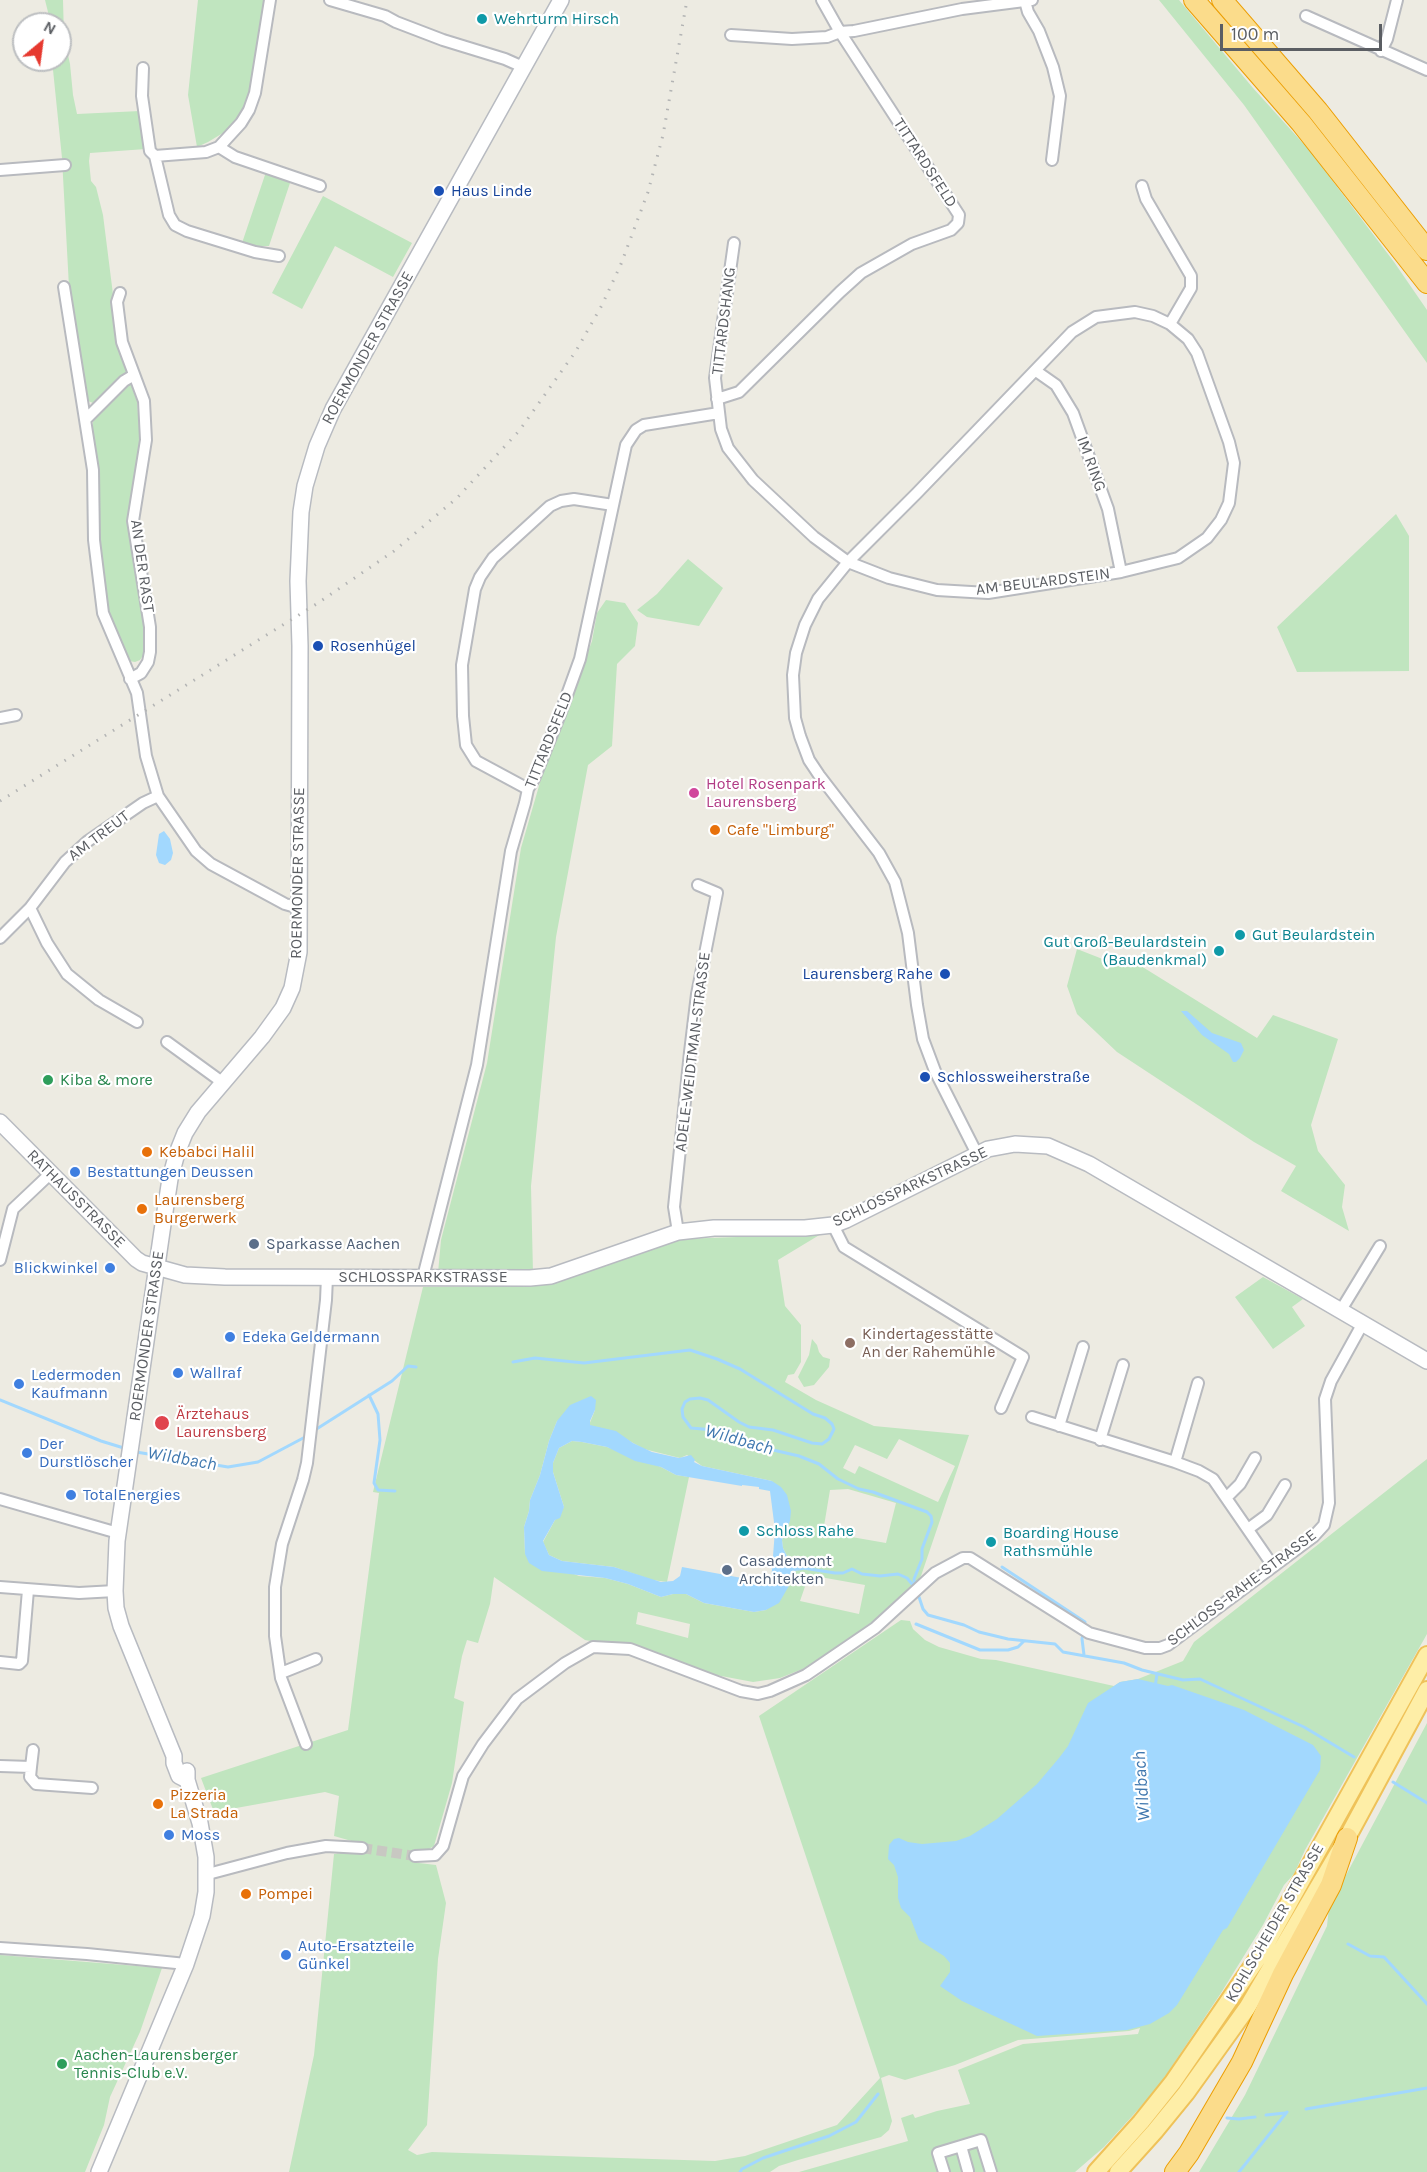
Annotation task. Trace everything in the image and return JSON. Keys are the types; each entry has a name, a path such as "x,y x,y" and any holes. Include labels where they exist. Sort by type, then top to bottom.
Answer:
{"highway":[{"path":"1194,0 1250,62 1308,132 1427,283"},
{"path":"1221,0 1318,111 1427,250"},
{"path":"1175,2172 1189,2153 1242,2062 1283,1974 1331,1885 1347,1838"}],"main road":[{"name":"ROERMONDER STRASSE","path":"99,2172 197,1937 208,1874 200,1823 187,1780 188,1774 183,1760 174,1756 121,1626 116,1608 118,1533 170,1179 177,1153 185,1133 198,1112 262,1037 283,1008 292,988 299,952 300,646 298,581 301,512 310,467 333,410 561,0"},
{"name":"RATHAUSSTRASSE","path":"0,1122 136,1259 157,1268"},
{"name":"SCHLOSSPARKSTRASSE","path":"157,1268 185,1275 530,1278 551,1276 678,1232 714,1228 804,1228 833,1225 977,1154 999,1146 1031,1144 1048,1146 1068,1154 1427,1361"},
{"name":"KOHLSCHEIDER STRASSE","path":"1096,2172 1173,2082 1260,1955 1427,1655"},
{"name":"KOHLSCHEIDER STRASSE","path":"1118,2172 1155,2132 1218,2050 1275,1962 1347,1838 1427,1690"}],"street":[{"path":"154,156 206,152 219,147 241,123 252,102 258,79 270,0"},
{"path":"330,0 385,16 443,40 505,59 523,67"},
{"name":"TITTARDSFELD","path":"717,399 738,392 861,273 912,244 951,230 958,223 959,215 840,32 822,0"},
{"path":"731,35 792,39 827,37 840,32 962,9 1029,0 1028,12 1040,31 1053,67 1060,96 1052,160"},
{"path":"1381,51 1397,0"},
{"path":"1306,16 1427,70"},
{"path":"143,68 142,96 150,151 154,156 169,215 175,225 255,252 279,256"},
{"path":"219,147 235,157 320,186"},
{"path":"0,171 65,165"},
{"path":"1142,186 1146,199 1191,276 1191,288 1170,324"},
{"name":"TITTARDSHANG","path":"734,243 715,378 719,413 728,448 753,480 814,537 848,561"},
{"path":"64,286 93,470 94,540 103,613 136,693 146,756 158,796 196,851 211,864 285,904 300,908"},
{"name":"AN DER RAST","path":"120,293 117,302 122,342 144,401 146,440 133,521 150,627 150,652 141,673 130,679"},
{"name":"AM BEULARDSTEIN","path":"1135,312 1153,316 1170,324 1188,339 1197,353 1230,442 1234,463 1229,503 1221,520 1207,538 1178,558 1120,572 988,592 937,590 889,578 848,561 1072,332 1096,317 1135,312"},
{"name":"IM RING","path":"1036,371 1056,385 1072,413 1108,510 1120,572"},
{"path":"86,419 124,381 134,375"},
{"name":"TITTARDSFELD","path":"423,1277 477,1065 510,856 528,789 559,717 580,659 626,445 636,430 652,422 719,413"},
{"path":"528,789 476,761 466,745 462,665 475,589 480,577 500,550 550,506 574,499 613,505"},
{"path":"848,561 818,599 799,644 793,675 795,718 809,760 879,853 895,882 906,925 916,1005 923,1039 935,1071 977,1154"},
{"path":"0,718 16,715"},
{"name":"AM TREUT","path":"0,938 30,908 65,862 88,841 143,803 158,796"},
{"name":"ADELE-WEIDTMAN-STRASSE","path":"678,1232 674,1208 690,1052 697,994 717,892 698,885"},
{"path":"30,908 46,943 67,975 99,1000 136,1022"},
{"path":"167,1042 222,1082"},
{"path":"0,1260 5,1213 13,1209 50,1174"},
{"path":"833,1225 844,1247 1023,1357 1001,1408"},
{"path":"1341,1310 1380,1246"},
{"path":"306,1744 281,1673 275,1636 277,1566 303,1480 308,1452 327,1277"},
{"name":"SCHLOSS-RAHE-STRASSE","path":"415,1856 435,1854 442,1846 463,1776 517,1699 534,1684 580,1653 593,1647 630,1649 741,1691 758,1694 788,1685 806,1675 875,1628 942,1569 963,1558 970,1558 1084,1631 1145,1648 1160,1648 1168,1645 1313,1537 1324,1525 1329,1503 1325,1400 1330,1381 1363,1323"},
{"path":"1059,1426 1083,1347"},
{"path":"1100,1440 1123,1365"},
{"path":"1175,1462 1198,1383"},
{"path":"1032,1417 1175,1462 1213,1479 1273,1566"},
{"path":"1227,1497 1240,1484 1255,1458"},
{"path":"1248,1529 1267,1515 1285,1485"},
{"path":"0,1499 118,1533"},
{"path":"0,1587 79,1593 115,1591"},
{"path":"0,1662 19,1664 21,1661 28,1590"},
{"path":"281,1673 316,1659"},
{"path":"33,1750 30,1777 36,1784 92,1788"},
{"path":"0,1766 31,1767"},
{"path":"208,1874 270,1857 317,1848 343,1846 362,1848"},
{"path":"0,1948 186,1964"},
{"path":"944,2172 938,2153 981,2140 991,2172"},
{"path":"961,2146 969,2172"}],"green space":[{"path":"45,0 63,0 63,12 48,12"},
{"path":"198,0 265,0 251,89 245,106 228,130 197,147 188,95"},
{"path":"1159,0 1179,0 1310,151 1394,262 1427,310 1427,363 1244,105"},
{"path":"53,72 71,72 77,114 140,111 146,149 90,153 89,161 91,181 96,187 103,215 119,342 125,368 137,401 140,439 127,523 140,590 144,626 144,654 140,660 135,662 129,661 106,612 98,539 92,433 96,416 93,403 88,401 85,395 69,287 62,158"},
{"path":"266,172 291,180 269,246 252,246 242,243"},
{"path":"323,196 412,243 393,277 335,246 302,309 272,293"},
{"path":"1396,514 1409,536 1409,671 1297,672 1277,627"},
{"path":"688,559 723,588 699,626 647,617 637,610 657,594"},
{"path":"606,600 625,603 638,623 635,646 617,664 612,746 588,765 556,937 531,1186 533,1273 438,1273 441,1240 487,1063 521,848 543,772 592,641 597,613"},
{"path":"1077,949 1123,967 1141,966 1257,1038 1273,1015 1338,1039 1311,1125 1318,1151 1345,1185 1342,1207 1349,1231 1281,1191 1296,1166 1254,1142 1117,1052 1077,1014 1067,986"},
{"path":"821,1234 778,1260 785,1306 801,1325 801,1362 794,1374 788,1375 785,1382 816,1400 874,1426 969,1435 921,1576 912,1588 871,1623 817,1661 780,1678 753,1682 716,1675 622,1642 601,1643 585,1640 494,1577 490,1604 478,1643 467,1640 462,1656 454,1698 464,1702 452,1783 434,1846 416,1851 414,1861 436,1865 446,1903 438,1959 427,2125 408,2150 417,2155 432,2152 715,2161 745,2156 837,2125 880,2078 759,1716 901,1620 910,1621 913,1629 925,1640 939,1647 981,1659 996,1660 1114,1686 1120,1682 1138,1679 1183,1661 1194,1642 1427,1459 1427,1634 1305,1850 1294,1874 1284,1885 1263,1925 1221,1993 1156,2090 1104,2147 1075,2172 799,2172 908,2141 901,2118 913,2114 915,2118 970,2104 958,2070 1023,2044 1138,2034 1140,2028 1129,2031 1018,2040 955,2065 905,2080 889,2075 881,2078 892,2121 889,2130 881,2137 798,2160 779,2166 770,2172 289,2172 314,2055 334,1854 354,1851 362,1844 334,1836 339,1796 325,1792 214,1812 201,1778 348,1730 379,1493 373,1492 423,1287 530,1286 553,1282 681,1239","holes":["595,1410 589,1425 624,1438 644,1449 680,1458 687,1455 702,1466 772,1481 789,1521 782,1540 783,1548 789,1560 803,1566 803,1569 794,1571 766,1610 754,1612 704,1603 686,1594 661,1597 605,1578 579,1576 525,1554 524,1527 530,1500 557,1421","899,1439 955,1466 938,1502 859,1466 855,1474 843,1468 855,1445 887,1459","848,1489 896,1503 886,1543 823,1532 830,1490","809,1575 865,1585 859,1614 800,1601","638,1612 690,1624 688,1638 636,1624"]},
{"path":"1263,1277 1303,1299 1292,1307 1305,1326 1273,1349 1235,1297"},
{"path":"812,1339 823,1357 830,1359 829,1367 814,1385 804,1387 798,1377 809,1355"},
{"path":"572,1441 607,1447 676,1475 689,1477 667,1582 652,1580 614,1567 562,1561 549,1555 543,1542 564,1507 553,1472 553,1463 559,1448"},
{"path":"1427,1723 1427,2172 1199,2172 1245,2095 1327,1926 1329,1907"},
{"path":"0,1955 162,1968 140,2032 110,2097 104,2125 85,2172 0,2172"}],"water":[{"path":"164,831 170,839 173,853 171,860 165,865 159,863 156,855 159,834"},
{"path":"1181,1011 1187,1011 1212,1033 1241,1043 1244,1050 1240,1058 1233,1062 1229,1054 1202,1035"},
{"path":"591,1396 596,1400 590,1425 616,1431 652,1452 679,1458 691,1455 694,1462 702,1466 772,1481 781,1487 787,1495 791,1511 790,1521 782,1540 783,1548 789,1560 804,1566 803,1570 794,1571 790,1584 779,1603 766,1610 754,1612 704,1603 686,1594 661,1597 605,1578 542,1571 529,1563 525,1554 524,1527 530,1500 557,1421 570,1405","holes":["572,1441 607,1447 635,1461 661,1467 676,1475 759,1487 759,1489 770,1491 775,1530 771,1582 763,1586 751,1584 742,1578 682,1567 680,1576 673,1581 661,1582 614,1567 562,1561 549,1555 543,1541 555,1520 560,1518 564,1507 553,1472 553,1463 559,1448"]},
{"path":"1138,1679 1172,1685 1244,1710 1313,1745 1321,1756 1320,1770 1227,1928 1223,1930 1177,2005 1169,2013 1150,2024 1127,2030 1037,2036 962,2001 940,1986 950,1972 950,1963 944,1956 919,1940 910,1917 901,1908 898,1898 898,1877 894,1865 888,1859 889,1845 894,1839 899,1838 922,1844 956,1841 970,1836 997,1819 1037,1784 1059,1758 1068,1746 1088,1703 1120,1682"}],"waterway":[{"name":"Wildbach","path":"513,1362 535,1358 584,1363 690,1350 740,1369 813,1414 825,1418 834,1429 829,1439 822,1444 812,1443 773,1430 749,1427 708,1400 700,1398 685,1402 682,1409 683,1417 691,1428 714,1430 734,1441 799,1456 819,1464 838,1479 859,1489 927,1512 932,1522 914,1579 915,1588"},
{"name":"Wildbach","path":"315,1430 392,1381 408,1366 416,1367"},
{"path":"369,1395 378,1414 380,1440 374,1483 378,1490 395,1491"},
{"name":"Wildbach","path":"0,1400 101,1441 127,1449"},
{"name":"Wildbach","path":"136,1452 228,1467 258,1462 307,1436"},
{"path":"1002,1567 1085,1622 1082,1639 1084,1655"},
{"path":"803,1568 835,1573 843,1573 852,1569 862,1574 880,1576 898,1574 907,1578 912,1584"},
{"name":"Wildbach","path":"918,1594 923,1609 928,1615 964,1625 979,1632 1008,1639 1055,1644 1063,1652 1124,1663 1183,1680 1200,1679 1304,1727 1354,1757"},
{"path":"916,1624 980,1650 1008,1650 1018,1647 1024,1641"},
{"name":"Wildbach","path":"1155,1687 1157,1674"},
{"name":"Wildbach","path":"1393,1782 1427,1803"},
{"name":"Wildbach","path":"1348,1944 1370,1956 1384,1957 1427,2004"},
{"path":"1306,2109 1427,2088"},
{"path":"740,2172 763,2158 829,2136 856,2122 878,2094"},
{"path":"1239,2172 1287,2112"},
{"path":"1266,2115 1285,2113"},
{"path":"1227,2118 1255,2117"}],"tunnel":[{"path":"362,1848 415,1856"}],"railway":[{"path":"0,801 318,603 394,551 457,498 519,431 576,351 602,305 621,264 648,192 663,135 687,0"}],"place":[{"name":"Wehrturm Hirsch","path":"482,19"},
{"name":"Haus Linde","path":"439,191"},
{"name":"Rosenhügel","path":"318,646"},
{"name":"Hotel Rosenpark Laurensberg","path":"694,793"},
{"name":"Cafe \"Limburg\"","path":"715,830"},
{"name":"Gut Beulardstein","path":"1240,935"},
{"name":"Gut Groß-Beulardstein (Baudenkmal)","path":"1219,951"},
{"name":"Laurensberg Rahe","path":"945,974"},
{"name":"Schlossweiherstraße","path":"925,1077"},
{"name":"Kiba & more","path":"48,1080"},
{"name":"Kebabci Halil","path":"147,1152"},
{"name":"Bestattungen Deussen","path":"75,1172"},
{"name":"Laurensberg Burgerwerk","path":"142,1209"},
{"name":"Sparkasse Aachen","path":"254,1244"},
{"name":"Blickwinkel","path":"110,1268"},
{"name":"Edeka Geldermann","path":"230,1337"},
{"name":"Kindertagesstätte An der Rahemühle","path":"850,1343"},
{"name":"Wallraf","path":"178,1373"},
{"name":"Ledermoden Kaufmann","path":"19,1384"},
{"name":"Ärztehaus Laurensberg","path":"162,1423"},
{"name":"Der Durstlöscher","path":"27,1453"},
{"name":"TotalEnergies","path":"71,1495"},
{"name":"Schloss Rahe","path":"744,1531"},
{"name":"Boarding House Rathsmühle","path":"991,1542"},
{"name":"Casademont Architekten","path":"727,1570"},
{"name":"Pizzeria La Strada","path":"158,1804"},
{"name":"Moss","path":"169,1835"},
{"name":"Pompei","path":"246,1894"},
{"name":"Auto-Ersatzteile Günkel","path":"286,1955"},
{"name":"Aachen-Laurensberger Tennis-Club e.V.","path":"62,2064"}]}
